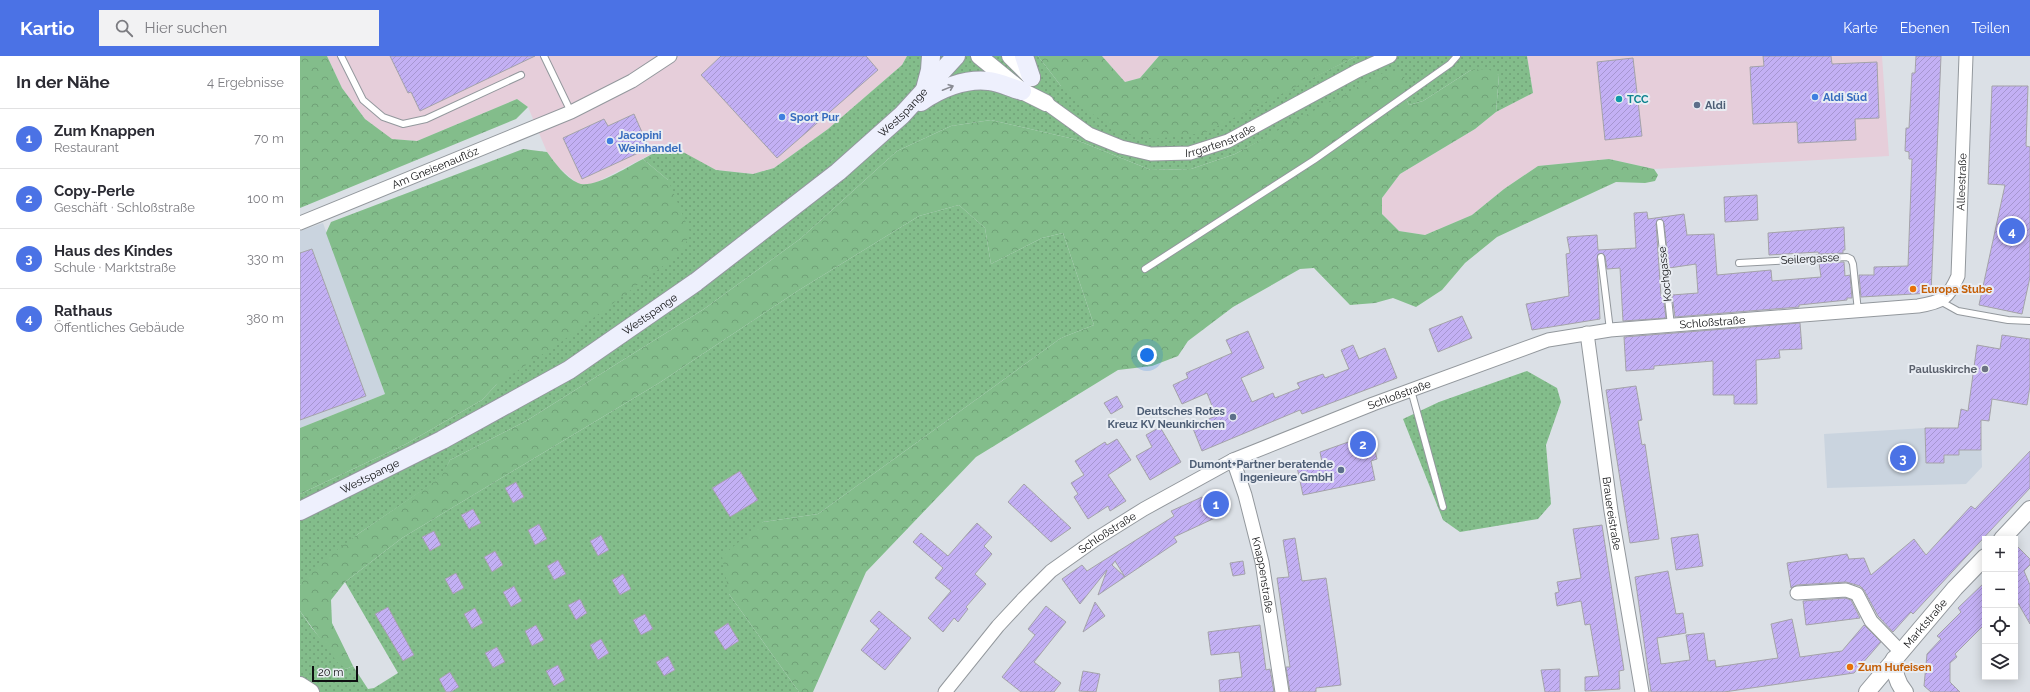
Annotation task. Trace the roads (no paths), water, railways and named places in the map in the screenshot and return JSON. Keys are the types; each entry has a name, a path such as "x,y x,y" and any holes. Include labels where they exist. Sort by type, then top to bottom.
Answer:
{"main road":[{"path":"924,90 930,70 931,56"},
{"name":"Westspange","path":"300,511 442,440 569,370 696,282 822,185 902,115 956,56"},
{"path":"902,115 931,95 958,84 989,81 1026,84 1024,56"}],"street":[{"name":"Am Gneisenauflöz","path":"300,223 571,112 632,81 670,56"},
{"name":"Irrgartenstraße","path":"979,56 1026,84 1046,103 1089,134 1120,147 1151,154 1190,152 1228,141 1357,71 1390,56"},
{"name":"Irrgartenstraße","path":"1010,56 1026,84"},
{"name":"Alleestraße","path":"1940,301 1948,296 1958,270 1966,56"},
{"name":"Schloßstraße","path":"945,692 998,626 1051,571 1096,539 1144,509 1233,460 1411,390 1548,340 1587,333 1918,306 1940,301"},
{"name":"Brauereistraße","path":"1587,333 1611,511 1642,692"},
{"name":"Knappenstraße","path":"1233,460 1245,494 1262,562 1282,692"},
{"path":"2005,536 2030,509"},
{"name":"Marktstraße","path":"1867,692 1955,588 1982,560"},
{"path":"1797,593 1846,590 1853,591 1857,594 1871,621 1898,655 1897,680 1905,692"},
{"path":"300,685 311,692"}],"lane":[{"path":"341,56 363,100 383,117 403,124 426,119 521,74"},
{"path":"544,56 571,112"},
{"path":"1145,269 1314,160 1450,64 1457,56"},
{"name":"Kochgasse","path":"1660,223 1671,326"},
{"name":"Seilergasse","path":"1739,263 1847,256 1852,259 1853,264 1858,311"},
{"path":"1601,257 1610,330"},
{"path":"1940,301 1958,311 2008,320 2030,321"},
{"path":"1411,390 1442,507"}],"place":[{"name":"Aldi Süd","path":"1815,97"},
{"name":"TCC","path":"1619,99"},
{"name":"Aldi","path":"1697,105"},
{"name":"Sport Pur","path":"782,117"},
{"name":"Jacopini Weinhandel","path":"610,141"},
{"name":"Rathaus","path":"2012,231"},
{"name":"Europa Stube","path":"1913,289"},
{"name":"Pauluskirche","path":"1985,369"},
{"name":"Deutsches Rotes Kreuz KV Neunkirchen","path":"1233,417"},
{"name":"Copy-Perle","path":"1363,444"},
{"name":"Haus des Kindes","path":"1903,458"},
{"name":"Dumont+Partner beratende Ingenieure GmbH","path":"1341,470"},
{"name":"Zum Knappen","path":"1216,504"},
{"name":"Zum Hufeisen","path":"1850,667"}]}
